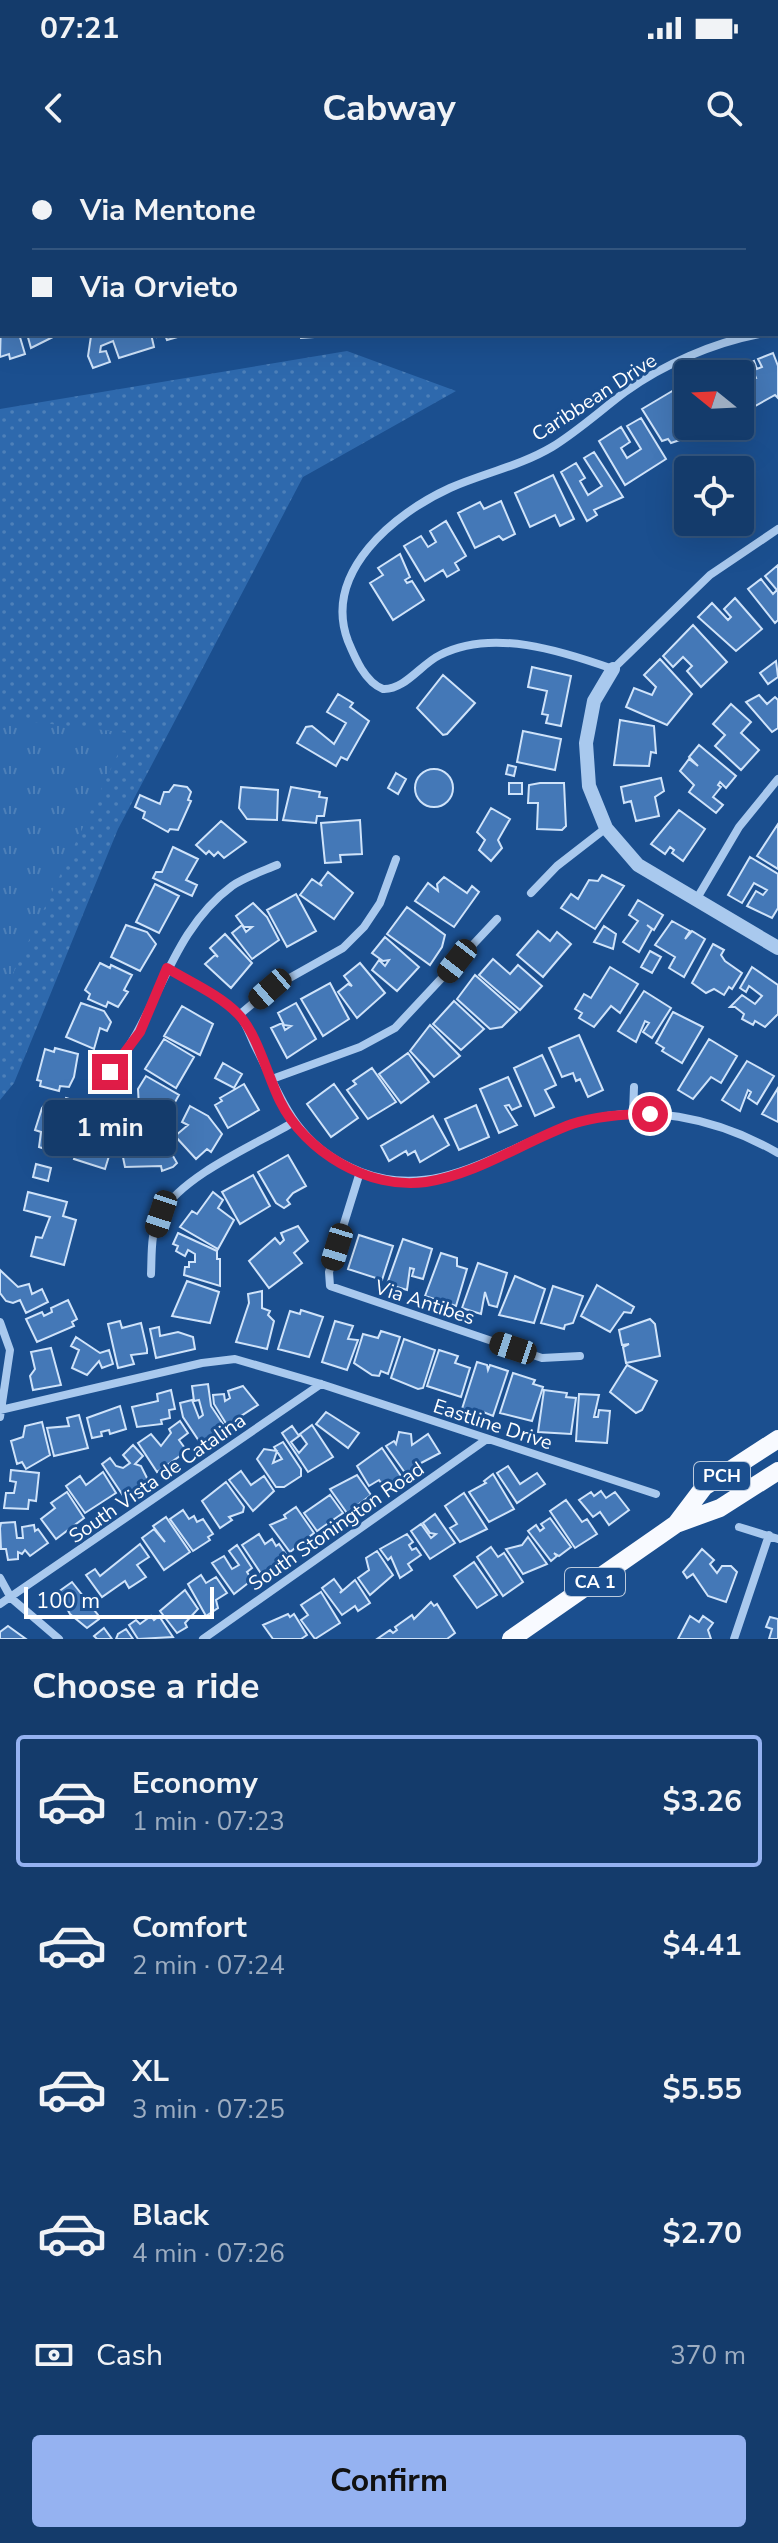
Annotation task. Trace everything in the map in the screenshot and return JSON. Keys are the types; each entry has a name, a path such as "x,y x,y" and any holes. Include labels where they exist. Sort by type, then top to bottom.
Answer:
{"highway":[{"name":"PCH","path":"676,1524 704,1487 778,1439"},
{"name":"PCH","path":"676,1524 720,1508 778,1471"},
{"name":"CA 1","path":"511,1639 676,1524"}],"street":[{"name":"Caribbean Drive","path":"613,669 566,655 506,643 484,643 448,651 399,685 383,689 369,678 349,643 343,613 346,587 361,556 430,498 548,449 625,392 671,366 713,347 752,336"},
{"path":"778,529 710,575 613,669 594,701 586,743 589,786 606,828 638,865 778,948"},
{"path":"696,900 739,827 778,779"},
{"path":"531,893 557,866 606,828"},
{"path":"239,1015 270,989 343,948 364,927 380,903 396,859"},
{"path":"110,1072 140,1032 167,968 194,922 233,886 277,865"},
{"path":"272,1079 360,1047 395,1028 497,919"},
{"path":"167,968 239,1015 280,1101 294,1122 323,1152 360,1172 401,1183 435,1180 576,1123 633,1114 667,1114 692,1119 739,1134 778,1153"},
{"path":"633,1114 634,1087"},
{"path":"151,1274 153,1237 161,1214 178,1194 200,1177 294,1122"},
{"name":"Via Antibes","path":"360,1172 329,1272 330,1286 542,1358 580,1356"},
{"path":"0,1322 10,1350 1,1412"},
{"name":"Eastline Drive","path":"1,1412 202,1363 235,1359 321,1384 656,1494"},
{"name":"South Vista de Catalina","path":"0,1604 321,1384"},
{"name":"South Stonington Road","path":"203,1639 487,1439"},
{"path":"734,1639 773,1537 739,1527"},
{"path":"0,1578 11,1598 59,1639"}],"green space":[{"path":"347,351 456,391 303,477 118,829 14,1083 0,1100 0,409"},
{"path":"0,718 128,733 0,1001"}],"building":[{"path":"1,336 20,336 25,354 10,359 9,354 0,357"},
{"path":"28,336 55,336 31,348"},
{"path":"91,336 151,336 154,347 119,358 113,341 101,346 100,352 106,351 110,362 93,368 88,356"},
{"path":"773,353 778,366 778,398 775,395 754,407 754,361 757,369 762,367 758,359"},
{"path":"674,390 674,440 680,440 671,443 668,439 662,441 642,409"},
{"path":"641,418 666,459 625,485 599,441 621,427 630,442 621,448 627,458 641,449 627,426"},
{"path":"594,452 623,497 594,510 597,515 587,521 561,472 576,463 585,478 580,481 588,495 602,486 584,458"},
{"path":"553,475 574,519 560,526 555,515 530,527 515,493"},
{"path":"501,501 515,534 503,540 499,536 475,548 458,513 480,502 484,509"},
{"path":"446,521 466,556 455,563 459,570 447,577 443,570 425,581 404,546 421,536 428,547 436,542 430,531"},
{"path":"400,554 410,577 405,580 407,583 412,581 424,600 393,620 370,583 383,575 378,568"},
{"path":"778,565 778,620 775,623 748,589 761,579 773,594 777,590 765,576"},
{"path":"735,598 762,629 736,651 698,617 712,603 728,620 731,617 724,609"},
{"path":"693,625 727,662 701,687 687,671 692,666 683,657 673,667 663,656"},
{"path":"660,659 692,694 667,725 626,707 634,688 652,695 656,687 644,675"},
{"path":"776,661 778,677 768,684 760,673"},
{"path":"532,667 571,676 561,726 546,723 548,715 542,714 547,691 528,687"},
{"path":"443,675 475,703 443,735 417,708"},
{"path":"338,694 353,703 350,707 369,721 347,760 341,757 336,766 297,743 306,727 312,726 334,744 346,723 327,712"},
{"path":"759,695 767,704 775,697 778,700 778,728 772,732 746,702"},
{"path":"731,704 751,722 741,733 759,750 741,770 715,746 725,735 713,724"},
{"path":"620,720 654,726 656,753 651,752 649,766 614,765"},
{"path":"523,731 561,739 555,770 517,762"},
{"path":"699,745 736,776 726,788 720,782 718,785 721,787 713,797 723,805 716,813 689,792 694,785 680,771 689,759 698,766 689,757"},
{"path":"508,765 516,767 514,776 506,774"},
{"path":"434,769 447,775 453,788 447,801 434,807 421,801 415,788 421,775"},
{"path":"396,773 406,779 398,794 388,788"},
{"path":"661,778 664,791 655,797 659,816 636,821 631,801 624,803 621,787"},
{"path":"509,783 522,783 522,794 509,794"},
{"path":"564,783 566,826 562,830 537,829 538,803 528,803 529,785"},
{"path":"174,785 187,787 191,792 188,800 191,801 178,830 170,829 168,832 143,818 145,812 135,807 140,795 160,804 164,792 169,792"},
{"path":"241,787 278,790 277,820 247,819 239,808"},
{"path":"291,787 320,792 319,797 327,798 324,816 317,816 316,823 283,820"},
{"path":"491,808 510,819 498,840 502,848 491,861 479,850 485,840 477,832"},
{"path":"679,810 705,829 683,861 672,853 674,850 670,847 665,854 651,844"},
{"path":"360,820 362,854 340,855 341,862 325,863 321,823"},
{"path":"221,821 246,842 224,858 218,852 214,856 209,851 206,854 196,845"},
{"path":"778,824 778,869 757,856"},
{"path":"173,847 198,859 186,880 197,885 192,896 153,878 156,872 162,872"},
{"path":"750,857 778,874 778,908 772,918 747,906 756,891 763,895 767,890 754,883 742,903 728,895"},
{"path":"328,872 353,893 334,919 300,895 312,879 322,886 320,883"},
{"path":"602,875 624,886 595,929 561,908 571,894 578,899 589,880 598,881"},
{"path":"444,877 467,893 472,886 479,892 454,927 415,901 428,883 438,891 437,884"},
{"path":"155,884 179,896 159,933 136,922"},
{"path":"296,894 316,931 287,947 267,910"},
{"path":"638,900 663,915 654,930 647,925 652,929 639,952 623,942 638,921 629,915"},
{"path":"253,903 267,917 279,940 252,959 232,933 242,925 246,932 252,927 244,927 236,916"},
{"path":"407,907 445,935 442,947 430,965 387,934"},
{"path":"672,921 690,931 685,939 692,931 705,939 684,977 669,968 675,957 655,945"},
{"path":"126,925 147,932 156,944 140,971 111,957"},
{"path":"604,926 616,934 613,949 594,942"},
{"path":"538,931 550,941 557,932 571,944 543,977 517,955"},
{"path":"225,934 252,963 231,988 205,964 215,955 218,957 210,948"},
{"path":"385,937 419,967 397,991 372,970 379,960 385,966 389,960 383,961 372,953"},
{"path":"713,944 724,950 721,955 725,961 742,973 724,995 714,989 706,993 692,983"},
{"path":"650,951 661,957 652,973 641,967"},
{"path":"493,959 510,974 518,965 542,986 520,1010 479,975"},
{"path":"100,963 132,975 124,990 128,992 118,1007 108,1002 106,1007 88,999 90,994 85,990"},
{"path":"360,963 385,993 357,1018 338,992 348,984 352,986 344,976"},
{"path":"610,967 638,984 620,1013 611,1006 594,1027 579,1018 582,1013 575,1009 584,994 591,998"},
{"path":"752,967 778,985 778,1014 765,1027 742,1019 744,1014 730,1007 742,995 755,1004 762,996 749,986 746,992 740,988"},
{"path":"475,975 517,1012 502,1027 490,1029 457,999"},
{"path":"330,983 349,1019 323,1036 301,999"},
{"path":"644,991 671,1008 652,1038 643,1032 649,1023 645,1021 636,1042 618,1031"},
{"path":"454,1001 484,1029 461,1050 433,1024"},
{"path":"81,1003 104,1011 111,1022 107,1031 100,1028 94,1049 66,1037"},
{"path":"296,1003 316,1039 287,1058 271,1028 282,1023 285,1030 291,1026 284,1025 278,1013"},
{"path":"182,1006 213,1024 200,1055 164,1036"},
{"path":"673,1012 703,1027 682,1063 662,1051 664,1048 656,1043"},
{"path":"430,1025 460,1056 434,1077 410,1051"},
{"path":"579,1035 603,1090 588,1097 580,1079 576,1081 573,1073 562,1077 549,1048"},
{"path":"164,1039 194,1057 176,1088 145,1069"},
{"path":"709,1039 737,1056 721,1083 711,1077 693,1099 678,1090"},
{"path":"55,1048 78,1054 69,1087 60,1086 59,1091 40,1086 41,1081 37,1080 45,1049 54,1052"},
{"path":"408,1053 429,1082 401,1103 379,1074"},
{"path":"542,1055 556,1085 545,1090 554,1107 535,1116 514,1068"},
{"path":"747,1061 774,1076 757,1104 748,1098 751,1092 748,1090 740,1111 722,1100"},
{"path":"223,1063 242,1074 234,1088 215,1078"},
{"path":"372,1068 396,1102 368,1119 347,1090 356,1084 353,1081"},
{"path":"146,1076 179,1095 164,1122 139,1107 138,1089"},
{"path":"508,1077 521,1106 512,1110 509,1105 505,1106 517,1125 499,1133 480,1089"},
{"path":"244,1084 259,1110 228,1128 215,1105 222,1101 220,1098"},
{"path":"334,1084 358,1118 331,1137 307,1104"},
{"path":"778,1088 778,1122 762,1114"},
{"path":"66,1098 85,1104 70,1150 49,1145 48,1150 39,1147 41,1132 35,1130 42,1108 47,1102 59,1105 56,1115 69,1119 70,1115 61,1112"},
{"path":"476,1105 489,1137 459,1150 445,1119"},
{"path":"190,1106 208,1116 222,1134 211,1152 207,1149 196,1159 175,1136 188,1125 182,1122"},
{"path":"89,1115 106,1123 102,1135 113,1143 105,1169 74,1159"},
{"path":"433,1116 449,1145 420,1162 415,1151 408,1155 406,1151 389,1161 381,1146"},
{"path":"134,1120 135,1141 155,1132 157,1143 165,1142 177,1163 173,1167 162,1171 161,1166 125,1167 116,1123"},
{"path":"288,1155 306,1186 293,1193 287,1200 290,1204 284,1208 276,1203 258,1172"},
{"path":"36,1164 51,1168 48,1181 33,1177"},
{"path":"253,1175 270,1206 240,1224 222,1192"},
{"path":"28,1192 67,1202 63,1216 76,1220 64,1265 31,1256 36,1237 42,1238 50,1217 24,1210"},
{"path":"213,1192 223,1200 218,1208 234,1220 218,1249 180,1227 192,1211 197,1214"},
{"path":"298,1226 308,1241 294,1253 302,1263 269,1288 249,1261 275,1238 280,1244 284,1240 281,1233"},
{"path":"178,1233 217,1251 220,1286 184,1275 189,1262 195,1262 195,1254 188,1250 185,1256 176,1251 178,1246 173,1244"},
{"path":"359,1235 393,1246 382,1280 348,1269"},
{"path":"403,1239 432,1249 423,1279 412,1276 414,1269 410,1268 407,1290 387,1284"},
{"path":"441,1253 457,1258 457,1266 467,1269 456,1306 425,1296"},
{"path":"478,1263 507,1273 497,1307 489,1305 485,1292 481,1314 462,1308"},
{"path":"0,1270 18,1287 29,1284 32,1294 42,1289 48,1302 26,1313 20,1300 13,1303 6,1301 0,1293"},
{"path":"515,1276 545,1289 534,1323 499,1315"},
{"path":"187,1281 219,1292 210,1323 172,1316"},
{"path":"597,1285 634,1307 631,1313 624,1312 610,1332 581,1316"},
{"path":"553,1286 583,1296 573,1323 565,1325 564,1329 541,1323"},
{"path":"262,1291 262,1308 270,1311 268,1315 274,1321 267,1349 236,1342 249,1303 248,1294"},
{"path":"68,1300 77,1319 72,1322 74,1326 37,1342 26,1319 42,1312 44,1316 52,1312 51,1308"},
{"path":"301,1310 323,1317 309,1357 278,1349 290,1311 300,1314"},
{"path":"650,1319 655,1324 660,1356 626,1363 623,1347 629,1344 622,1345 619,1330"},
{"path":"120,1321 122,1328 141,1323 147,1353 131,1355 134,1364 118,1368 108,1324"},
{"path":"335,1321 353,1326 348,1339 358,1340 347,1370 322,1362"},
{"path":"159,1327 160,1336 178,1332 193,1337 195,1349 156,1358 150,1329"},
{"path":"381,1331 400,1337 388,1374 381,1371 379,1376 354,1363 363,1334 378,1338"},
{"path":"76,1337 100,1353 109,1350 113,1364 102,1368 99,1361 87,1375 72,1368 79,1350 71,1346"},
{"path":"404,1339 435,1350 423,1388 418,1389 391,1378"},
{"path":"51,1348 61,1385 33,1390 30,1376 35,1369 31,1352"},
{"path":"439,1350 458,1356 455,1363 470,1368 461,1397 427,1386"},
{"path":"477,1362 487,1365 488,1370 490,1365 508,1371 493,1416 481,1411 478,1420 460,1415"},
{"path":"627,1365 657,1381 642,1410 636,1413 610,1392"},
{"path":"513,1373 535,1380 533,1384 543,1387 532,1421 500,1413"},
{"path":"208,1384 211,1406 223,1424 219,1427 221,1430 201,1444 183,1417 180,1403 192,1400 199,1418 203,1415 199,1400 194,1401 192,1386"},
{"path":"243,1386 258,1405 227,1425 214,1404 213,1395 224,1394 225,1401 230,1398 228,1391"},
{"path":"171,1390 175,1409 169,1410 170,1418 161,1420 162,1424 137,1427 132,1407 158,1401 157,1394"},
{"path":"544,1390 567,1393 566,1397 576,1398 571,1434 538,1432"},
{"path":"579,1394 599,1395 594,1417 598,1417 599,1410 610,1411 607,1443 576,1441"},
{"path":"120,1406 126,1429 110,1434 109,1430 101,1432 102,1436 92,1438 87,1418"},
{"path":"326,1412 359,1433 348,1448 316,1424"},
{"path":"79,1415 88,1448 54,1456 47,1428 69,1426 67,1418"},
{"path":"180,1421 188,1433 179,1440 187,1451 157,1472 138,1443 151,1434 161,1446 171,1433 169,1429"},
{"path":"42,1422 50,1455 26,1469 22,1462 17,1464 11,1441 23,1437 25,1426"},
{"path":"312,1425 333,1457 308,1472 282,1433 292,1426 299,1436 291,1442 299,1453 307,1444 300,1434"},
{"path":"399,1432 411,1434 412,1445 428,1434 440,1453 421,1463 419,1470 408,1477 386,1446 394,1441 396,1444"},
{"path":"283,1442 301,1469 301,1476 284,1487 276,1487 257,1459 264,1449 277,1451 274,1447","holes":["277,1451 282,1459 273,1463"]},
{"path":"133,1445 143,1456 135,1464 141,1466 148,1480 124,1497 102,1464 110,1458 116,1466 123,1468 130,1463 123,1455"},
{"path":"382,1448 403,1479 399,1482 402,1486 393,1492 390,1488 386,1490 379,1480 369,1486 357,1466"},
{"path":"508,1466 520,1484 537,1473 545,1484 517,1503 497,1473"},
{"path":"11,1470 39,1473 36,1501 29,1500 28,1509 4,1508 6,1493 14,1493 16,1482 10,1481"},
{"path":"241,1471 251,1485 264,1476 274,1491 253,1511 229,1480"},
{"path":"103,1472 116,1493 85,1513 66,1486 80,1476 86,1485"},
{"path":"493,1474 514,1509 489,1522 469,1492 486,1483 484,1481"},
{"path":"357,1475 371,1495 347,1513 330,1489"},
{"path":"226,1482 244,1507 243,1512 229,1517 232,1520 220,1528 202,1501"},
{"path":"601,1491 606,1498 615,1492 629,1510 609,1525 600,1512 593,1517 579,1500 591,1492 594,1496"},
{"path":"67,1492 84,1518 56,1539 41,1519 55,1508 51,1503"},
{"path":"464,1493 487,1529 460,1542 450,1528 457,1524 445,1506"},
{"path":"330,1495 343,1513 317,1531 304,1513"},
{"path":"566,1500 582,1522 587,1519 597,1534 575,1548 550,1511"},
{"path":"296,1507 314,1533 290,1552 270,1525 286,1518 284,1515"},
{"path":"183,1510 189,1519 194,1516 197,1522 203,1519 213,1534 208,1537 210,1540 193,1551 170,1519"},
{"path":"435,1514 455,1543 430,1559 411,1531 421,1524 431,1538 436,1534 430,1533 423,1523"},
{"path":"166,1517 190,1552 164,1570 142,1538 154,1529 165,1542 153,1526"},
{"path":"550,1518 571,1547 559,1556 554,1553 557,1556 551,1561 528,1531 536,1525 540,1531 544,1528 541,1524"},
{"path":"15,1522 17,1538 23,1538 22,1527 34,1525 35,1531 38,1529 48,1543 30,1556 25,1550 22,1554 18,1552 18,1559 8,1560 6,1549 1,1549 0,1528 1,1523"},
{"path":"259,1534 265,1544 272,1539 276,1546 279,1544 288,1557 262,1575 242,1545"},
{"path":"407,1534 413,1542 409,1545 412,1550 416,1548 421,1555 408,1564 412,1570 400,1578 391,1557 388,1560 380,1549"},
{"path":"528,1537 547,1564 523,1574 506,1549 522,1545"},
{"path":"140,1544 149,1557 137,1565 146,1577 129,1588 125,1581 102,1597 86,1575 95,1569 100,1576"},
{"path":"237,1545 252,1568 247,1572 252,1580 234,1594 212,1563 224,1556 232,1569 239,1565 229,1551"},
{"path":"491,1547 498,1557 504,1553 523,1582 503,1596 477,1557"},
{"path":"702,1549 714,1560 710,1564 717,1573 722,1566 731,1566 737,1572 726,1602 708,1596 693,1574 687,1578 683,1572"},
{"path":"377,1551 393,1575 370,1595 358,1578 369,1570 366,1558"},
{"path":"474,1562 497,1595 477,1608 454,1576"},
{"path":"201,1575 206,1583 216,1577 227,1593 216,1600 218,1608 206,1616 188,1584"},
{"path":"334,1579 342,1590 340,1593 355,1580 370,1603 358,1611 355,1606 342,1615 322,1588"},
{"path":"72,1582 98,1615 99,1619 87,1628 70,1614 58,1592"},
{"path":"185,1590 198,1609 185,1623 187,1627 177,1633 160,1611"},
{"path":"321,1592 340,1623 315,1639 301,1620 308,1615 301,1605"},
{"path":"431,1602 434,1606 437,1604 455,1633 447,1639 377,1639 390,1630 393,1633 397,1630 395,1627 412,1615 414,1619"},
{"path":"288,1614 290,1617 294,1614 307,1635 301,1639 273,1639 263,1625"},
{"path":"151,1616 154,1620 159,1616 173,1637 138,1639 129,1625 136,1620 140,1624"},
{"path":"690,1616 699,1622 703,1616 713,1623 708,1630 711,1639 678,1639"},
{"path":"770,1617 778,1619 778,1639 769,1639 772,1629 766,1627"},
{"path":"8,1626 26,1639 0,1639 0,1632"},
{"path":"104,1628 112,1639 97,1639 94,1636"},
{"path":"126,1629 133,1639 116,1639 118,1634"}],"route":[{"path":"110,1072 140,1032 167,968 239,1015 280,1101 312,1144 334,1160 381,1179 401,1183 447,1177 576,1123 604,1117 650,1114"}]}
